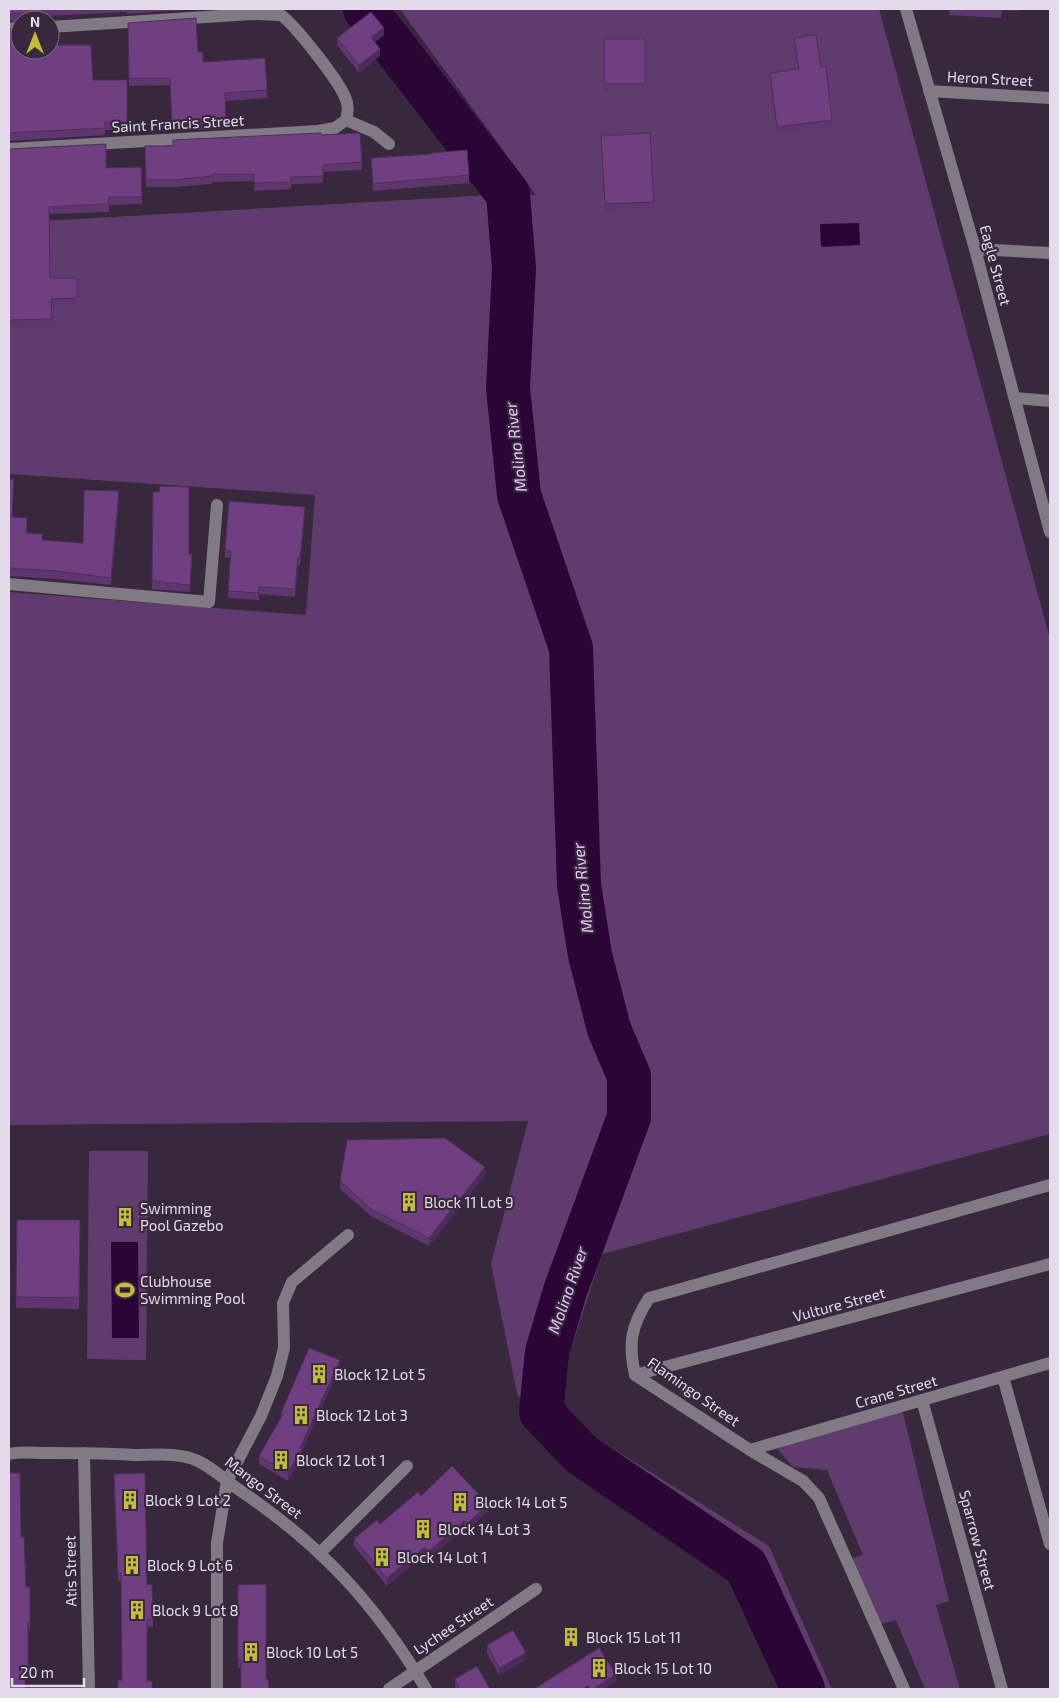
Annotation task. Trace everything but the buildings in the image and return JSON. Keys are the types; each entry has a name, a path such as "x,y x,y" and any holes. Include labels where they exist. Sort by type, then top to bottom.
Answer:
{"street":[{"name":"Eagle Street","path":"906,9 975,248 1050,532"},
{"path":"60,26 154,15 281,15 300,32 345,96 349,110 346,120 374,132 389,144"},
{"name":"Heron Street","path":"929,92 1050,98"},
{"name":"Saint Francis Street","path":"9,149 318,131 335,128 346,120"},
{"path":"975,248 1050,253"},
{"path":"1015,398 1050,401"},
{"path":"9,584 209,602 217,505"},
{"name":"Flamingo Street","path":"904,1689 819,1498 803,1481 750,1450 635,1375 630,1351 638,1314 649,1298 1050,1185"},
{"path":"217,1689 217,1543 226,1481 261,1416 277,1376 284,1348 282,1304 292,1282 348,1235"},
{"name":"Vulture Street","path":"635,1375 1050,1264"},
{"name":"Crane Street","path":"750,1450 1050,1363"},
{"path":"1003,1377 1050,1544"},
{"name":"Sparrow Street","path":"922,1400 1002,1689"},
{"name":"Mango Street","path":"9,1454 84,1452 172,1455 196,1460 213,1469 226,1481 268,1510 321,1552 375,1612 403,1649 426,1689"},
{"name":"Atis Street","path":"84,1452 89,1689"},
{"path":"321,1552 408,1466"},
{"name":"Lychee Street","path":"389,1689 536,1589"}],"shaded area":[{"path":"400,9 879,9 1050,639 1050,1134 602,1254 551,1410 769,1546 832,1689 789,1689 786,1679 732,1585 721,1558 630,1502 572,1460 538,1427 517,1393 491,1264 528,1121 9,1125 9,592 306,615 315,495 9,474 9,223 508,194 536,195"},
{"path":"859,223 860,245 821,247 820,224"},
{"path":"89,1151 148,1151 146,1360 87,1359"},
{"name":"Clubhouse Swimming Pool","path":"111,1242 138,1242 139,1338 112,1338"},
{"path":"900,1401 949,1601 936,1605 960,1689 925,1689 896,1620 877,1625 847,1560 863,1555 827,1470 793,1467 771,1441"}],"waterway":[{"name":"Molino River","path":"365,9 508,194 514,268 508,388 519,495 571,648 579,885 590,955 609,1029 629,1076 629,1117 565,1291 547,1352 541,1412 581,1454 746,1566 803,1689"}],"place":[{"name":"Block 11 Lot 9","path":"409,1202"},
{"name":"Swimming Pool Gazebo","path":"125,1217"},
{"name":"Clubhouse Swimming Pool","path":"125,1290"},
{"name":"Block 12 Lot 5","path":"319,1374"},
{"name":"Block 12 Lot 3","path":"301,1415"},
{"name":"Block 12 Lot 1","path":"281,1460"},
{"name":"Block 9 Lot 2","path":"130,1500"},
{"name":"Block 14 Lot 5","path":"460,1502"},
{"name":"Block 14 Lot 3","path":"423,1529"},
{"name":"Block 14 Lot 1","path":"382,1557"},
{"name":"Block 9 Lot 6","path":"132,1565"},
{"name":"Block 9 Lot 8","path":"137,1610"},
{"name":"Block 15 Lot 11","path":"571,1637"},
{"name":"Block 10 Lot 5","path":"251,1652"},
{"name":"Block 15 Lot 10","path":"599,1668"}]}
